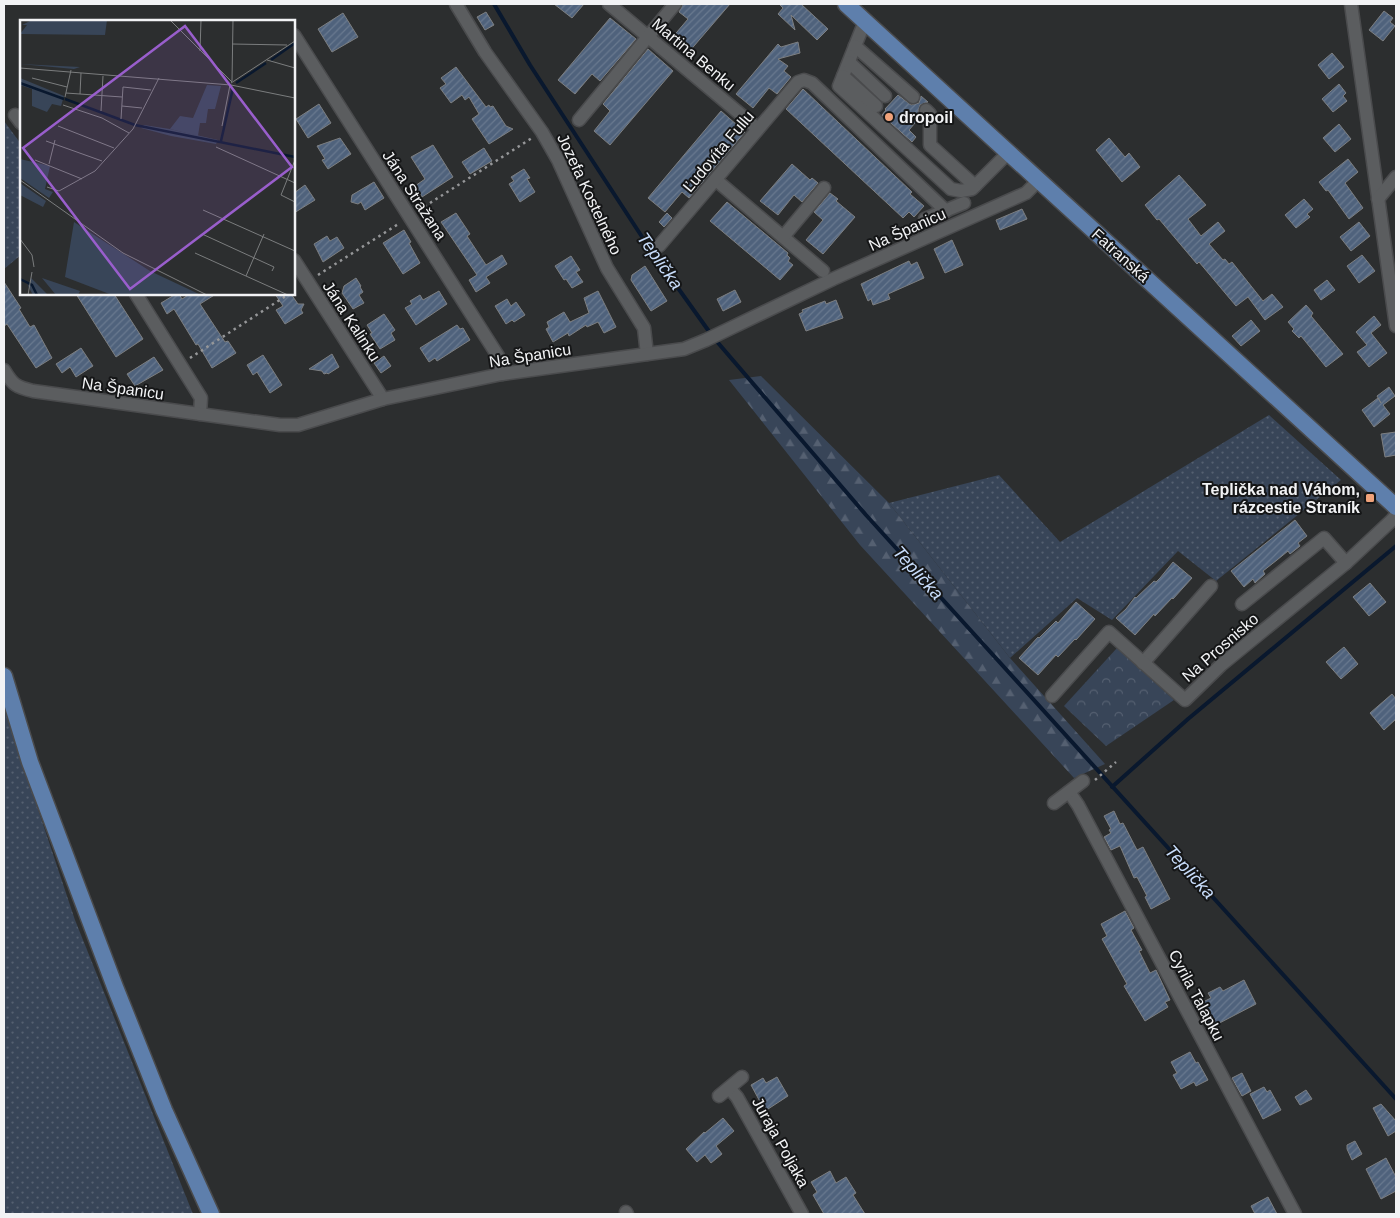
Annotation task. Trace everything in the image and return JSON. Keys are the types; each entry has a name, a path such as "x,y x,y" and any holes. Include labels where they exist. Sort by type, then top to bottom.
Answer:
{"main road":[{"name":"Fatranská","path":"846,4 1396,506"},
{"path":"4,676 30,762 115,987 164,1110 211,1214"}],"street":[{"name":"Jozefa Kostelného","path":"456,4 486,52 542,132 558,160 606,268 644,328 647,354"},
{"name":"Martina Benku","path":"609,4 758,129"},
{"path":"579,120 675,4"},
{"path":"1351,4 1396,326"},
{"path":"865,21 839,86 873,110 918,158 951,189 961,192 972,189 1008,152"},
{"name":"Jána Stražana","path":"295,37 498,356 502,374"},
{"path":"855,46 913,97"},
{"path":"848,62 885,96"},
{"name":"Ľudovíta Fullu","path":"659,246 798,82 804,80 812,83 946,211"},
{"path":"873,110 897,83"},
{"path":"918,158 930,145 930,114 926,110"},
{"path":"930,145 974,186"},
{"path":"1378,199 1396,177"},
{"path":"716,180 823,271"},
{"name":"Na Španicu","path":"4,370 11,382 17,387 33,391 280,426 298,425 383,399 502,374 684,349 712,338 833,280 1026,193 1039,180"},
{"path":"783,237 824,188"},
{"path":"925,220 964,203"},
{"name":"Jána Kalinku","path":"295,262 383,399"},
{"path":"137,295 201,398 200,414"},
{"name":"Na Prosnisko","path":"1052,696 1109,632 1185,700 1221,665 1346,563 1396,515"},
{"path":"1242,604 1324,538 1346,563"},
{"path":"1144,663 1211,586"},
{"path":"1054,803 1068,792 1089,781"},
{"name":"Cyrila Talapku","path":"1068,792 1078,805 1295,1214"},
{"path":"719,1096 742,1077"},
{"name":"Juraja Poljaka","path":"729,1088 737,1097 802,1214"}],"path":[{"path":"180,364 287,295"},
{"path":"1089,781 1116,762"}],"green space":[{"path":"4,121 20,143 20,256 4,269"},
{"path":"761,376 889,503 1010,658 1105,764 1074,778 860,545 729,380"},
{"path":"1269,415 1341,480 1216,581 1178,551 1112,620 1077,598 1010,658 889,503 999,475 1060,542"},
{"path":"1117,648 1174,700 1106,746 1064,706"},
{"path":"4,707 75,920 193,1214 4,1214"}],"building":[{"path":"554,4 584,4 572,18"},
{"path":"683,4 730,4 688,53 671,39 688,19 679,12"},
{"path":"779,4 801,4 828,29 817,40 791,15 795,30 778,14 783,8"},
{"path":"1384,11 1393,18 1390,22 1395,26 1383,41 1369,30"},
{"path":"486,12 494,25 485,30 477,17"},
{"path":"343,13 358,37 332,52 318,29"},
{"path":"610,18 636,39 600,81 592,74 575,94 558,80"},
{"path":"798,42 800,53 778,59 788,66 784,71 791,77 777,94 769,88 753,108 736,94 778,44 781,47"},
{"path":"648,49 673,71 610,145 594,131 610,111 603,104"},
{"path":"1332,53 1344,67 1329,79 1318,65"},
{"path":"456,67 486,107 489,105 490,107 493,106 506,126 513,129 489,144 472,119 479,114 469,97 465,100 462,95 451,103 440,88 446,84 441,78"},
{"path":"1339,84 1346,93 1343,96 1347,101 1333,112 1322,99"},
{"path":"803,89 912,192 910,194 924,206 914,217 909,212 903,218 786,109"},
{"name":"dropoil","path":"898,95 911,105 919,103 921,96 928,102 920,105 918,112 921,116 909,130 916,137 912,142 882,115"},
{"path":"319,104 331,123 308,138 296,119"},
{"path":"721,111 745,132 689,198 682,192 665,212 648,198"},
{"path":"1339,124 1351,139 1335,152 1323,138"},
{"path":"340,138 351,154 328,169 322,160 325,159 317,146"},
{"path":"1109,138 1125,157 1129,153 1140,167 1122,182 1096,150"},
{"path":"433,145 453,177 422,197 415,186 425,179 411,157"},
{"path":"484,148 492,161 470,174 462,162"},
{"path":"1348,159 1358,172 1345,183 1363,208 1349,219 1328,190 1326,191 1319,182"},
{"path":"792,164 810,180 812,178 818,183 802,202 794,195 778,215 760,201"},
{"path":"524,169 530,178 527,179 535,192 520,202 509,184 514,181 511,177"},
{"path":"1179,175 1206,205 1188,219 1201,236 1218,222 1225,231 1209,244 1223,260 1225,259 1229,264 1232,262 1263,301 1272,294 1283,307 1265,320 1248,297 1236,306 1199,262 1197,264 1145,205"},
{"path":"374,182 384,198 365,210 361,202 358,204 351,202 352,195"},
{"path":"305,185 315,200 295,212 295,192"},
{"path":"830,193 838,199 836,201 855,217 823,254 806,240 823,220 814,212"},
{"path":"1304,199 1313,209 1307,214 1310,217 1296,228 1285,215"},
{"path":"727,202 788,253 787,255 790,258 788,261 793,265 780,280 710,221"},
{"path":"1022,209 1027,219 1000,230 996,220"},
{"path":"456,213 470,234 467,236 486,265 502,255 507,264 486,277 490,283 476,292 469,280 477,275 441,222"},
{"path":"667,213 672,218 664,227 659,222"},
{"path":"1359,222 1370,236 1351,251 1340,237"},
{"path":"404,230 420,263 403,274 383,243"},
{"path":"327,236 330,241 337,237 344,248 323,262 314,244"},
{"path":"952,240 963,265 945,273 934,249"},
{"path":"1362,255 1375,271 1359,283 1347,266"},
{"path":"571,256 580,270 576,272 583,282 572,288 555,266"},
{"path":"909,261 911,265 917,262 924,278 888,294 890,299 873,305 871,299 868,301 861,284"},
{"path":"645,266 667,301 651,311 631,280 632,275"},
{"path":"356,278 363,292 359,295 364,303 353,309 342,293 344,286"},
{"path":"1327,280 1335,290 1321,300 1314,290"},
{"path":"4,282 21,308 19,309 30,327 34,325 52,358 36,368 7,324 4,326"},
{"path":"735,290 741,302 723,311 717,299"},
{"path":"439,291 447,304 416,325 405,308 412,304 410,301 420,295 423,300"},
{"path":"598,291 616,327 604,333 598,322 587,327 586,325 569,336 568,333 553,342 546,329 549,327 547,322 564,312 570,322 589,313 584,298"},
{"path":"77,295 115,295 143,339 116,357"},
{"path":"174,295 180,295 182,299 188,295 214,295 200,304 225,342 228,341 236,353 212,368 174,309 167,314 161,303"},
{"path":"276,295 292,295 298,304 304,304 301,310 303,313 285,324 276,310 283,306"},
{"path":"507,299 511,306 516,302 525,315 514,322 512,320 506,324 495,306"},
{"path":"836,300 843,318 806,331 799,314 803,312 802,310 825,301 826,304"},
{"path":"1306,305 1313,313 1311,316 1343,354 1326,367 1301,336 1299,338 1292,331 1294,329 1288,322"},
{"path":"384,314 395,330 391,333 395,340 380,349 370,334 372,333 367,325"},
{"path":"1374,316 1381,325 1371,333 1387,353 1369,367 1357,352 1367,345 1356,332"},
{"path":"1251,320 1260,331 1241,346 1232,336"},
{"path":"457,325 460,329 463,328 470,340 437,361 435,358 429,362 420,348"},
{"path":"81,348 93,366 76,377 70,367 62,373 56,364"},
{"path":"332,354 339,367 328,374 309,369"},
{"path":"263,355 282,385 270,393 257,372 253,375 247,365"},
{"path":"384,356 391,366 381,373 374,363"},
{"path":"154,357 163,370 135,386 127,374"},
{"path":"1389,387 1395,396 1383,405 1390,414 1374,427 1362,410 1378,398 1381,403 1377,396"},
{"path":"1396,432 1396,455 1385,457 1381,434"},
{"path":"1295,520 1307,536 1298,543 1300,546 1290,554 1288,551 1263,571 1265,574 1255,583 1253,579 1244,587 1231,571"},
{"path":"1173,562 1192,578 1135,635 1116,618 1135,597 1154,581 1156,582"},
{"path":"1370,583 1386,602 1369,616 1353,597"},
{"path":"1076,602 1095,619 1076,640 1058,657 1056,655 1038,675 1019,658 1038,637 1056,621 1058,623"},
{"path":"1344,647 1358,664 1341,679 1326,662"},
{"path":"1392,694 1396,699 1396,719 1384,730 1370,713"},
{"path":"1114,811 1120,824 1123,823 1137,850 1143,847 1170,899 1151,909 1145,897 1147,896 1137,877 1134,878 1120,846 1111,850 1104,837 1111,833 1109,830 1111,829 1104,816"},
{"path":"1125,911 1134,928 1131,930 1142,950 1139,951 1150,973 1156,970 1170,1000 1165,1002 1168,1007 1145,1021 1124,986 1127,984 1102,939 1107,936 1101,924"},
{"path":"1244,980 1256,1004 1208,1029 1201,1015 1208,1011 1203,1002 1211,998 1208,993 1220,987 1223,991"},
{"path":"1190,1052 1208,1080 1196,1086 1194,1082 1181,1089 1173,1075 1177,1073 1171,1062"},
{"path":"1242,1073 1251,1091 1242,1096 1232,1078"},
{"path":"777,1077 788,1096 765,1111 751,1085 763,1078 766,1083"},
{"path":"1264,1087 1267,1092 1270,1090 1281,1110 1263,1119 1250,1094"},
{"path":"1306,1090 1312,1099 1300,1105 1295,1097"},
{"path":"1381,1104 1396,1121 1396,1131 1388,1136 1373,1108"},
{"path":"723,1118 734,1131 716,1146 722,1154 711,1163 705,1155 697,1162 686,1149"},
{"path":"1355,1141 1362,1154 1352,1160 1347,1145"},
{"path":"1386,1158 1396,1177 1396,1191 1381,1199 1366,1169"},
{"path":"830,1171 836,1183 846,1177 856,1193 853,1195 865,1214 824,1214 813,1195 817,1192 811,1182"},
{"path":"1268,1197 1277,1214 1255,1214 1251,1206"}],"waterway":[{"name":"Teplička","path":"494,4 530,65 648,246 713,337 866,515 1396,1099"},
{"path":"1112,787 1188,719 1396,546"}],"place":[{"name":"dropoil","path":"889,117"},
{"name":"Teplička nad Váhom, rázcestie Straník","path":"1370,498"}]}
